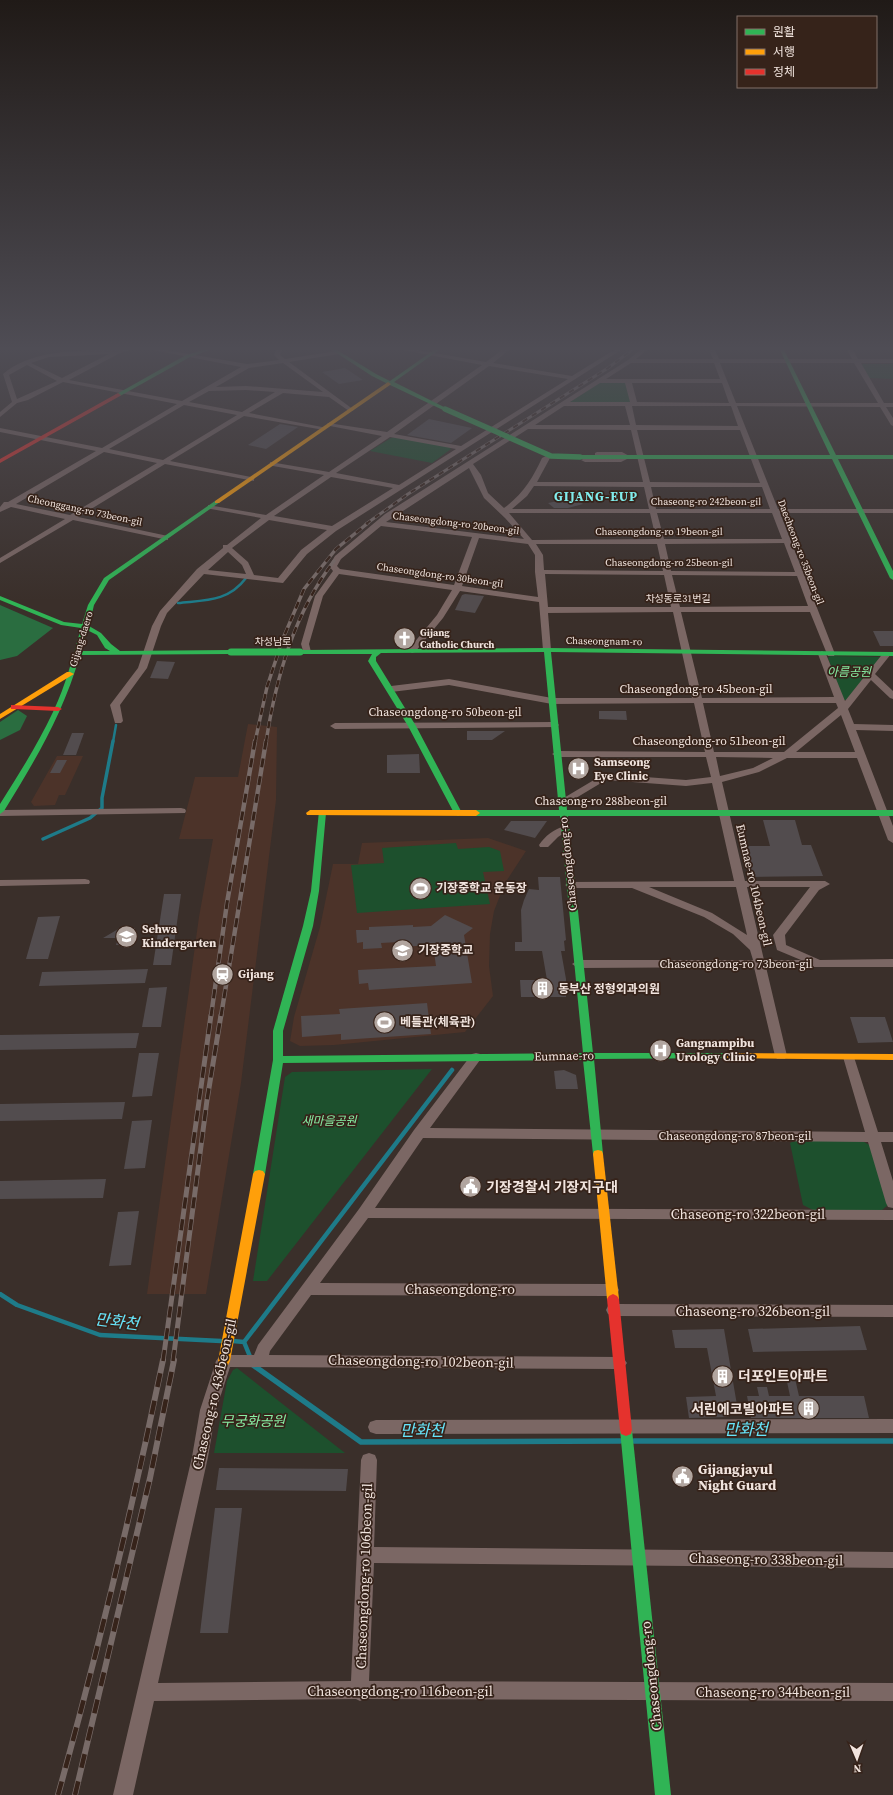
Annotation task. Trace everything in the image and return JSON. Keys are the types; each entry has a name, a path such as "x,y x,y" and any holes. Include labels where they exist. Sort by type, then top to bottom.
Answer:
{"street":[{"path":"19,434 251,479"},
{"path":"0,461 49,434"},
{"path":"0,510 131,434"},
{"path":"0,561 210,434"},
{"name":"Gijang-daero","path":"0,812 50,726 58,709 93,599 106,579 315,434"},
{"path":"118,722 115,708 116,705 144,663 153,632 162,615 200,571 226,547 266,517 389,434 462,448"},
{"path":"200,571 280,581 304,552 333,529 485,434"},
{"path":"501,434 551,456 893,457"},
{"name":"Eumnae-ro 104beon-gil","path":"635,434 781,1056"},
{"name":"Daecheong-ro 35beon-gil","path":"744,434 813,609 842,704 862,755 888,813 893,840"},
{"path":"823,434 893,577"},
{"path":"379,671 358,661 335,655 307,652 305,644 319,596 336,570 333,566 338,558 378,523 515,435 556,453 622,454 627,457"},
{"path":"506,440 546,458 621,460 627,457"},
{"path":"503,511 514,504 534,484 546,458"},
{"path":"273,464 400,486"},
{"name":"Chaseongdong-ro","path":"469,464 477,470 480,485 485,495 503,511 531,542 538,555 546,650 663,1795"},
{"path":"534,484 764,485"},
{"name":"Cheonggang-ro 73beon-gil","path":"0,504 9,504 73,517 165,538"},
{"path":"210,507 333,529"},
{"name":"Chaseong-ro 242beon-gil","path":"503,511 893,511"},
{"name":"Chaseongdong-ro 20beon-gil","path":"378,523 531,542"},
{"path":"412,650 440,616 457,589 476,536"},
{"name":"Chaseongdong-ro 19beon-gil","path":"531,542 786,540"},
{"path":"226,547 245,564 248,568 250,577"},
{"name":"Chaseongdong-ro 30beon-gil","path":"336,570 457,589 541,600"},
{"name":"Chaseongdong-ro 25beon-gil","path":"539,572 799,574"},
{"path":"0,598 63,624 84,626 99,634 108,646 119,653"},
{"name":"차성동로31번길","path":"543,610 813,609"},
{"name":"Chaseongnam-ro","path":"307,652 546,650 686,653 890,654"},
{"path":"380,651 372,658 412,726 458,813"},
{"name":"차성남로","path":"148,653 307,652"},
{"path":"77,653 148,653"},
{"path":"562,802 604,777 675,783 716,780 749,772 787,754 842,704 890,654"},
{"path":"0,717 70,674"},
{"path":"871,675 893,696"},
{"name":"Chaseongdong-ro 45beon-gil","path":"391,689 448,682 552,701 697,701 842,704"},
{"path":"14,707 58,709"},
{"name":"Chaseongdong-ro 50beon-gil","path":"335,726 554,725"},
{"path":"851,727 893,728"},
{"name":"Chaseongdong-ro 51beon-gil","path":"557,754 862,755"},
{"name":"Gijang-daero","path":"0,812 181,811"},
{"name":"Chaseong-ro 288beon-gil","path":"310,813 888,813"},
{"name":"Chaseong-ro 436beon-gil","path":"123,1795 200,1457 208,1410 229,1358 229,1331 265,1140 278,1060 278,1031 282,1012 308,926 315,891 322,813"},
{"path":"544,845 554,835 565,829"},
{"path":"1,886 85,882"},
{"path":"634,884 682,904 726,925 737,932 756,949"},
{"path":"570,885 825,884 815,888 779,935 781,947 819,963"},
{"name":"Chaseongdong-ro 73beon-gil","path":"578,964 893,963"},
{"name":"Eumnae-ro","path":"278,1060 587,1056 893,1057"},
{"path":"259,1360 263,1349 309,1289 419,1133 476,1057"},
{"path":"850,1057 893,1203"},
{"path":"419,1133 596,1135"},
{"name":"Chaseongdong-ro 87beon-gil","path":"596,1135 893,1137"},
{"path":"364,1213 604,1213"},
{"name":"Chaseong-ro 322beon-gil","path":"604,1213 893,1215"},
{"name":"Chaseongdong-ro","path":"309,1289 612,1290"},
{"name":"Chaseong-ro 326beon-gil","path":"613,1310 893,1311"},
{"name":"Chaseongdong-ro 102beon-gil","path":"229,1358 259,1360 619,1363"},
{"path":"376,1427 626,1430 893,1426"},
{"name":"Chaseongdong-ro 106beon-gil","path":"360,1692 369,1460"},
{"path":"365,1555 639,1558"},
{"name":"Chaseong-ro 338beon-gil","path":"639,1558 893,1560"},
{"name":"Chaseongdong-ro 116beon-gil","path":"147,1692 288,1690 360,1692 652,1692"},
{"name":"Chaseong-ro 344beon-gil","path":"652,1692 893,1692"}],"shaded area":[{"path":"248,724 277,727 276,800 241,1083 206,1294 147,1294 199,917 213,839 179,839 195,777 238,777"},
{"path":"57,756 83,756 65,795 59,795 55,805 34,806 31,802"},
{"name":"기장중학교","path":"488,838 526,851 505,883 494,911 490,934 489,966 493,996 465,1032 334,1045 300,1046 290,1041 294,1017 320,927 333,864 358,864 362,843"}],"green space":[{"path":"395,437 449,447 451,449 432,463 370,451"},
{"path":"0,605 53,628 17,656 0,660"},
{"name":"아름공원","path":"830,656 881,657 846,700 844,700 828,658"},
{"path":"18,710 27,716 20,730 0,740 0,722"},
{"name":"기장중학교 운동장","path":"456,843 458,849 489,847 500,851 504,871 483,872 490,904 357,913 351,865 384,863 382,848"},
{"name":"새마을공원","path":"432,1069 267,1281 253,1281 285,1077 292,1072"},
{"path":"859,1139 871,1146 888,1205 882,1210 813,1210 803,1205 790,1143 796,1140"},
{"name":"무궁화공원","path":"237,1368 345,1453 214,1453 227,1381 233,1370"}],"building":[{"path":"265,434 288,434 266,449 248,445"},
{"path":"409,434 464,434 451,443 407,435"},
{"path":"573,498 583,504 568,508 554,508 548,503"},
{"path":"462,595 484,596 475,613 455,610"},
{"path":"873,631 893,631 893,646 880,646"},
{"path":"157,661 175,662 168,679 150,678"},
{"path":"599,711 626,711 627,720 599,719"},
{"path":"467,731 505,731 492,740 467,740"},
{"path":"72,733 84,733 76,755 63,755"},
{"path":"419,754 420,773 387,773 387,755"},
{"path":"57,760 67,760 60,773 50,773"},
{"path":"763,820 795,820 802,845 811,845 823,876 749,877 741,846 770,846"},
{"path":"511,821 547,821 535,838 504,830"},
{"path":"538,877 560,877 566,940 564,941 565,951 561,951 566,979 566,997 521,997 520,980 547,980 542,951 515,951 515,942 522,942 521,910 524,900 529,889 539,890"},
{"path":"164,894 181,894 171,965 153,965"},
{"name":"기장중학교","path":"445,915 473,928 464,935 472,983 369,990 368,983 359,984 358,970 436,966 433,945 400,947 399,942 381,943 382,948 363,949 363,942 357,943 356,930 369,930 369,927 413,925 413,927 431,926"},
{"path":"60,916 48,959 26,959 38,917"},
{"path":"120,928 135,928 131,945 116,945 118,938 103,938"},
{"path":"148,969 145,983 39,986 42,972"},
{"path":"167,987 161,1027 142,1027 149,988"},
{"name":"베틀관(체육관)","path":"427,1003 431,1034 341,1040 341,1034 302,1037 301,1016 340,1014 339,1009"},
{"path":"850,1017 885,1017 893,1042 858,1043"},
{"path":"139,1033 136,1048 0,1050 0,1035"},
{"path":"139,1053 159,1053 152,1096 132,1097"},
{"path":"564,1070 576,1075 578,1089 556,1089 554,1071"},
{"path":"125,1102 122,1119 0,1121 0,1104"},
{"path":"152,1120 145,1168 124,1169 132,1121"},
{"path":"106,1179 103,1198 0,1199 0,1181"},
{"path":"139,1211 131,1265 109,1266 118,1212"},
{"path":"860,1326 867,1350 753,1352 748,1329"},
{"name":"더포인트아파트","path":"724,1329 737,1405 727,1405 729,1417 689,1418 686,1397 716,1396 707,1348 675,1348 672,1330"},
{"name":"서린에코빌아파트","path":"793,1370 799,1396 864,1396 869,1418 751,1418 747,1396 759,1396 757,1387 767,1387 769,1396 790,1396 785,1372"},
{"path":"219,1468 348,1469 346,1491 216,1490"},
{"path":"215,1508 242,1508 228,1633 200,1633"}],"waterway":[{"path":"178,603 207,600 224,596 232,592 246,578"},
{"path":"113,742 116,725"},
{"path":"43,839 90,818 102,808 102,798 113,741"},
{"path":"244,1342 452,1070"},
{"name":"만화천","path":"0,1294 17,1305 100,1335 221,1341"},
{"name":"만화천","path":"233,1341 244,1342"},
{"name":"만화천","path":"244,1342 251,1359"},
{"name":"만화천","path":"253,1365 361,1442 620,1441"},
{"name":"만화천","path":"634,1441 893,1441"}],"railway":[{"path":"366,524 408,494 504,434"},
{"path":"255,742 267,687 282,641 304,589 336,549 368,523"},
{"path":"266,742 275,694 289,647 308,602 334,561"},
{"path":"211,1016 227,903 255,741"},
{"path":"221,1016 266,741"},
{"path":"163,1361 211,1015"},
{"path":"173,1361 207,1100 221,1015"},
{"path":"58,1795 114,1578 140,1469 163,1360"},
{"path":"75,1795 150,1478 174,1360"}],"traffic: fast":[{"path":"501,434 551,456 580,457"},
{"path":"823,434 893,578"},
{"path":"580,457 893,457"},
{"path":"0,811 34,755 57,711 69,681 91,605 106,579 217,502"},
{"path":"0,598 63,624 84,626 99,634 108,646 119,653"},
{"path":"547,650 598,1154"},
{"path":"300,652 547,650 893,654"},
{"path":"380,651 373,656 372,661 412,726 458,813"},
{"path":"77,653 231,652"},
{"path":"231,652 300,652"},
{"path":"259,1174 278,1060 278,1031 308,926 315,891 322,813"},
{"path":"476,813 893,813"},
{"path":"278,1060 587,1056 729,1056"},
{"path":"626,1430 663,1795"}],"traffic: slow":[{"path":"217,502 316,434"},
{"path":"0,717 70,674"},
{"path":"310,813 476,813"},
{"path":"729,1056 893,1057"},
{"path":"598,1154 613,1299"},
{"path":"224,1361 259,1174"}],"traffic: jam":[{"path":"0,461 49,434"},
{"path":"14,707 58,709"},
{"path":"613,1299 626,1430"}],"place":[{"name":"Gijang Catholic Church","path":"405,638"},
{"name":"Samseong Eye Clinic","path":"579,769"},
{"name":"기장중학교 운동장","path":"420,888"},
{"name":"Sehwa Kindergarten","path":"127,936"},
{"name":"기장중학교","path":"402,950"},
{"name":"Gijang","path":"223,974"},
{"name":"동부산 정형외과의원","path":"543,989"},
{"name":"베틀관(체육관)","path":"385,1022"},
{"name":"Gangnampibu Urology Clinic","path":"660,1050"},
{"name":"기장경찰서 기장지구대","path":"471,1187"},
{"name":"더포인트아파트","path":"722,1376"},
{"name":"서린에코빌아파트","path":"809,1409"},
{"name":"Gijangjayul Night Guard","path":"683,1477"}],"district":[{"name":"GIJANG-EUP","path":"596,496"}]}
